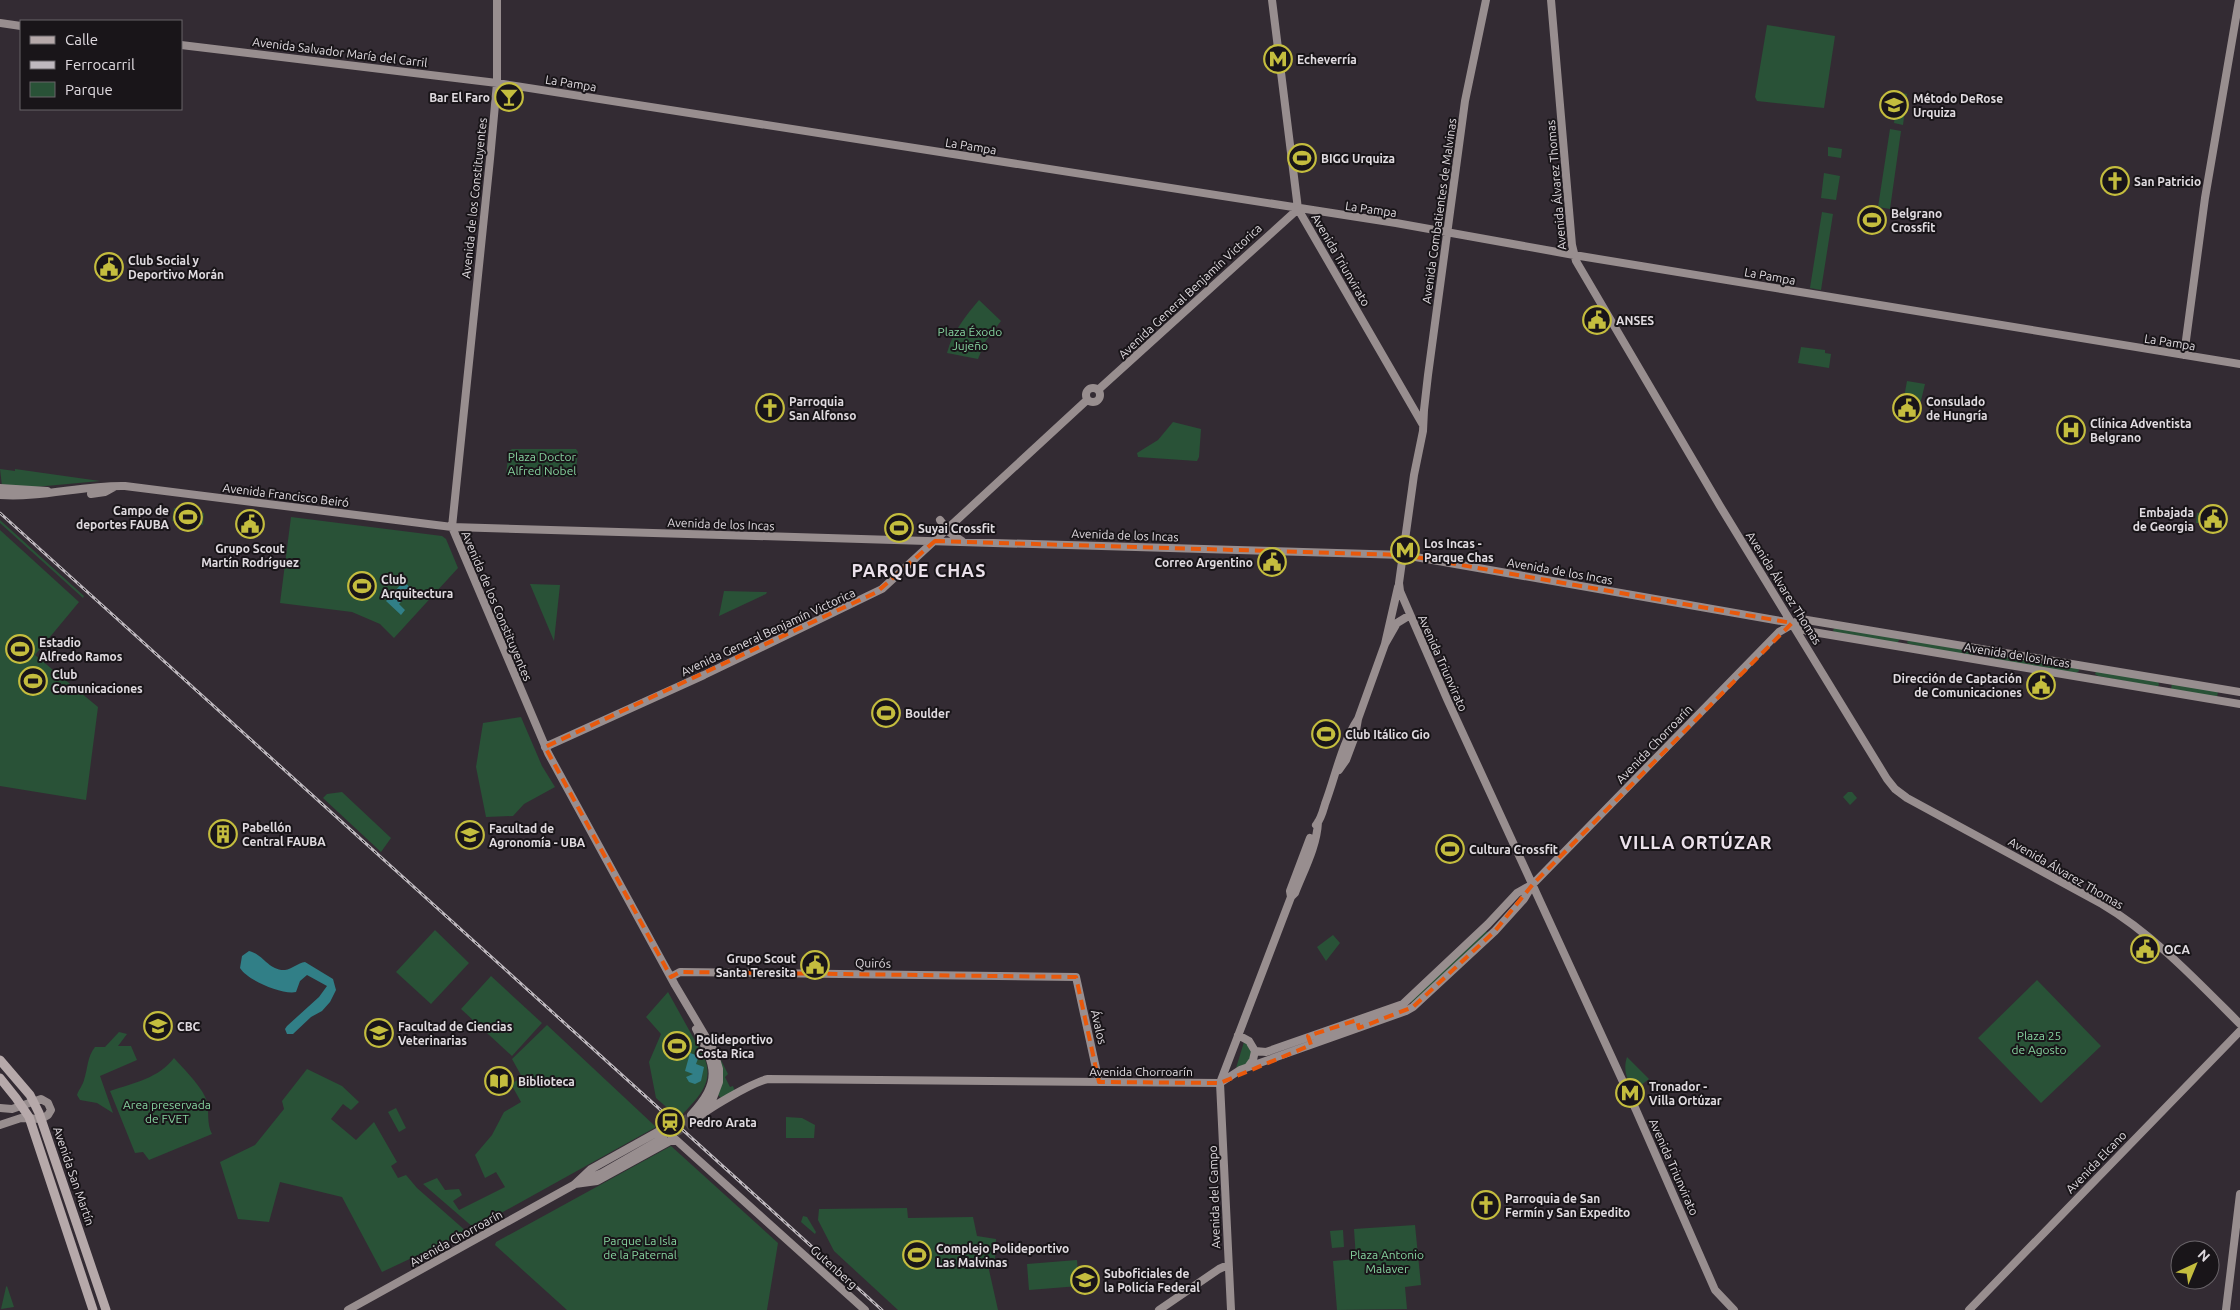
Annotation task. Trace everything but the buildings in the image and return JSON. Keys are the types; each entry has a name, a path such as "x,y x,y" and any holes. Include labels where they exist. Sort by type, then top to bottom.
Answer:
{"main road":[{"name":"Avenida de los Constituyentes","path":"497,0 497,83 452,527 545,747 685,1002 710,1054 714,1070 708,1093 694,1118"},
{"name":"Avenida Triunvirato","path":"1272,0 1298,209 1423,426 1399,583 1400,593 1642,1122 1715,1290 1734,1310"},
{"name":"Avenida Combatientes de Malvinas","path":"1423,426 1465,101 1486,0"},
{"name":"Avenida Álvarez Thomas","path":"1551,0 1574,256 1720,506 1885,775 1895,789 1907,798 2106,906 2183,968 2240,1024"},
{"path":"2184,355 2205,198 2239,0"},
{"path":"0,24 20,26"},
{"name":"Avenida Salvador María del Carril","path":"182,45 497,83"},
{"name":"La Pampa","path":"497,83 1447,233 1574,256 2240,365"},
{"name":"Avenida General Benjamín Victorica","path":"545,747 704,675 877,592 1087,400 1093,403 1098,400 1100,395 1098,390 1257,244 1298,209"},
{"path":"91,494 105,492 116,486"},
{"name":"Avenida Francisco Beiró","path":"61,492 90,487 116,486 452,527"},
{"path":"0,488 61,492"},
{"path":"0,495 37,496 61,492"},
{"path":"940,520 962,542"},
{"name":"Avenida de los Incas","path":"452,527 1404,555 1792,623 1807,631 2240,704"},
{"path":"913,541 919,548 918,556"},
{"path":"1220,1083 1291,897 1290,891 1338,772 1340,757 1348,735 1358,719 1385,644 1399,583"},
{"path":"1385,644 1397,622 1410,615"},
{"name":"Avenida de los Incas","path":"1792,623 1800,619 1830,623 2240,692"},
{"name":"Avenida Chorroarín","path":"694,1118 754,1084 768,1079 1220,1083 1234,1073 1311,1045 1358,1024 1402,1004 1410,998 1517,893 1533,884 1766,645 1792,623"},
{"name":"Quirós","path":"671,976 680,972 1076,977"},
{"name":"Ávalos","path":"1076,977 1099,1082"},
{"name":"Avenida Chorroarín","path":"1255,1051 1266,1052 1308,1036 1358,1024"},
{"name":"Avenida Elcano","path":"1969,1310 2240,1031"},
{"path":"1238,1036 1249,1041 1255,1051 1253,1060 1246,1068"},
{"path":"1308,1036 1311,1045"},
{"name":"Avenida San Martín","path":"0,1060 33,1100 106,1310"},
{"name":"Avenida San Martín","path":"0,1078 22,1105 29,1117 93,1310"},
{"name":"Avenida del Campo","path":"1220,1083 1231,1310"},
{"path":"0,1125 29,1117 41,1119 48,1115 50,1107 44,1100 33,1100 22,1105 3,1108 5,1116 9,1121"},
{"name":"Avenida Chorroarín","path":"348,1310 575,1184 668,1137"},
{"name":"Avenida Chorroarín","path":"575,1184 597,1182 668,1137"},
{"name":"Gutenberg","path":"668,1137 788,1240 865,1310"},
{"path":"2226,1310 2240,1194"},
{"path":"1159,1310 1219,1269 1228,1265"}],"highlighted area":[{"path":"935,541 1404,555 1792,623 1533,884 1495,931 1413,1007 1359,1028 1357,1020 1308,1036 1311,1045 1220,1083 1099,1082 1076,977 680,972 671,977 545,747 877,592"}],"green space":[{"path":"1767,25 1835,36 1824,108 1757,101 1755,97"},
{"path":"1898,92 1907,94 1903,125 1894,123"},
{"path":"1890,129 1901,131 1890,209 1878,207"},
{"path":"1828,147 1842,149 1841,158 1828,156"},
{"path":"1824,173 1840,176 1836,200 1821,198"},
{"path":"1822,212 1833,214 1821,290 1810,288"},
{"name":"Plaza Éxodo Jujeño","path":"979,300 1001,321 985,342 978,359 947,353 956,331"},
{"path":"1801,347 1825,350 1825,353 1831,354 1829,368 1798,363"},
{"path":"1907,381 1925,384 1918,413 1911,412 1912,406 1903,403"},
{"path":"1173,422 1201,429 1197,461 1138,457 1137,453 1158,440"},
{"name":"Plaza Doctor Alfred Nobel","path":"512,449 576,449 578,452 575,477 510,476 506,474 509,451"},
{"path":"0,469 15,471 15,469 100,481 35,487 2,486"},
{"name":"Campo de deportes FAUBA","path":"174,508 204,513 203,525 172,521"},
{"path":"2197,513 2213,514 2213,524 2209,524 2209,519 2201,519 2201,523 2196,523"},
{"name":"Club Arquitectura","path":"291,517 442,536 446,539 458,568 394,638 380,624 352,612 280,603"},
{"path":"0,520 84,596 83,598 0,523"},
{"name":"Club Comunicaciones","path":"0,530 79,602 35,655 98,707 86,800 0,786"},
{"path":"530,584 560,585 554,641"},
{"path":"724,591 767,592 719,616"},
{"path":"1834,628 1899,637 1900,639 1897,643 1837,633 1833,631"},
{"path":"1908,640 1971,651 1973,655 1909,644 1907,643"},
{"path":"1988,654 2078,667 2079,671 2076,673 1990,659"},
{"path":"2096,671 2158,681 2159,685 2157,687 2098,676 2095,674"},
{"path":"2172,682 2218,691 2217,698 2171,690"},
{"path":"521,717 542,766 555,787 524,804 513,816 486,817 476,767 483,723"},
{"path":"342,792 391,838 381,852 323,798 327,794"},
{"path":"1848,792 1852,792 1857,798 1850,805 1843,797"},
{"path":"435,930 469,963 431,1004 396,972"},
{"path":"1485,930 1488,933 1412,1005 1411,1001"},
{"path":"1333,935 1340,943 1326,961 1317,947"},
{"path":"491,976 542,1023 512,1056 461,1009"},
{"name":"Plaza 25 de Agosto","path":"2037,980 2101,1046 2041,1103 1978,1038"},
{"name":"Polideportivo Costa Rica","path":"668,992 704,1057 707,1067 706,1083 702,1091 679,1118 656,1098 649,1062 661,1034 646,1017"},
{"path":"547,1025 656,1127 474,1228 423,1184 437,1178 445,1190 459,1189 462,1195 453,1201 459,1210 505,1187 496,1172 485,1178 475,1155 492,1135 504,1112 521,1102 511,1084 522,1077 512,1059"},
{"path":"119,1032 127,1034 118,1046 131,1046 137,1060 100,1076 113,1113 97,1103 80,1100 77,1095 92,1051 95,1047 105,1047"},
{"path":"1244,1042 1252,1049 1249,1063 1236,1068"},
{"path":"1627,1057 1649,1079 1636,1089 1626,1075"},
{"name":"Area preservada de FVET","path":"174,1058 204,1094 212,1134 149,1160 143,1152 135,1153 110,1091 153,1075 168,1065"},
{"path":"721,1060 728,1074 725,1077 730,1087 733,1086 735,1092 721,1098 718,1095 722,1080"},
{"path":"307,1069 342,1086 359,1102 351,1110 343,1104 331,1119 356,1140 374,1122 397,1162 391,1166 398,1178 406,1175 417,1188 467,1232 382,1272 342,1197 280,1182 269,1222 238,1219 220,1162 255,1145 284,1109 282,1101"},
{"path":"396,1108 406,1128 399,1132 388,1112"},
{"path":"786,1117 802,1118 815,1125 814,1138 786,1138"},
{"name":"Parque La Isla de la Paternal","path":"671,1146 778,1243 767,1310 567,1310 495,1245 496,1242"},
{"name":"Complejo Polideportivo Las Malvinas","path":"907,1208 908,1218 973,1217 977,1236 996,1239 995,1259 987,1261 998,1310 898,1310 834,1251 818,1220 819,1209"},
{"path":"803,1216 807,1217 816,1232 815,1234 801,1222"},
{"name":"Plaza Antonio Malaver","path":"1415,1225 1421,1285 1405,1287 1407,1309 1337,1310 1333,1261 1356,1259 1354,1229"},
{"path":"1343,1230 1344,1247 1332,1248 1330,1231"},
{"path":"1077,1260 1079,1286 1029,1290 1027,1264"},
{"path":"6,1287 14,1307 1,1309"}],"water":[{"path":"404,581 412,590 399,604 405,610 401,615 386,601"},
{"path":"249,951 279,970 285,970 305,962 333,979 336,990 330,1002 322,1011 311,1017 293,1034 287,1034 285,1029 287,1026 319,997 327,986 307,975 300,981 296,992 282,991 265,986 244,973 240,968 242,956"},
{"path":"690,1053 699,1056 696,1064 704,1067 701,1081 695,1084 689,1082 686,1077 693,1074 685,1071"}],"tunnel":[{"path":"661,1134 672,1130 691,1115"},
{"path":"676,1133 694,1121"}],"railway":[{"path":"0,513 882,1310"}],"place":[{"name":"Echeverría","path":"1278,59"},
{"name":"Bar El Faro","path":"509,97"},
{"name":"Método DeRose Urquiza","path":"1894,105"},
{"name":"BIGG Urquiza","path":"1302,158"},
{"name":"San Patricio","path":"2115,181"},
{"name":"Belgrano Crossfit","path":"1872,220"},
{"name":"Club Social y Deportivo Morán","path":"109,267"},
{"name":"ANSES","path":"1597,320"},
{"name":"Parroquia San Alfonso","path":"770,408"},
{"name":"Consulado de Hungría","path":"1907,408"},
{"name":"Clínica Adventista Belgrano","path":"2071,430"},
{"name":"Campo de deportes FAUBA","path":"188,517"},
{"name":"Embajada de Georgia","path":"2213,519"},
{"name":"Grupo Scout Martín Rodríguez","path":"250,524"},
{"name":"Suyai Crossfit","path":"899,528"},
{"name":"Los Incas - Parque Chas","path":"1405,550"},
{"name":"Correo Argentino","path":"1272,562"},
{"name":"Club Arquitectura","path":"362,586"},
{"name":"Estadio Alfredo Ramos","path":"20,649"},
{"name":"Club Comunicaciones","path":"33,681"},
{"name":"Dirección de Captación de Comunicaciones","path":"2041,685"},
{"name":"Boulder","path":"886,713"},
{"name":"Club Itálico Gio","path":"1326,734"},
{"name":"Pabellón Central FAUBA","path":"223,834"},
{"name":"Facultad de Agronomía - UBA","path":"470,835"},
{"name":"Cultura Crossfit","path":"1450,849"},
{"name":"OCA","path":"2145,949"},
{"name":"Grupo Scout Santa Teresita","path":"815,965"},
{"name":"CBC","path":"158,1026"},
{"name":"Facultad de Ciencias Veterinarias","path":"379,1033"},
{"name":"Polideportivo Costa Rica","path":"677,1046"},
{"name":"Biblioteca","path":"499,1081"},
{"name":"Tronador - Villa Ortúzar","path":"1630,1093"},
{"name":"Pedro Arata","path":"670,1122"},
{"name":"Parroquia de San Fermín y San Expedito","path":"1486,1205"},
{"name":"Complejo Polideportivo Las Malvinas","path":"917,1255"},
{"name":"Suboficiales de la Policía Federal","path":"1085,1280"}],"district":[{"name":"PARQUE CHAS","path":"919,570"},
{"name":"VILLA ORTÚZAR","path":"1696,842"}]}
